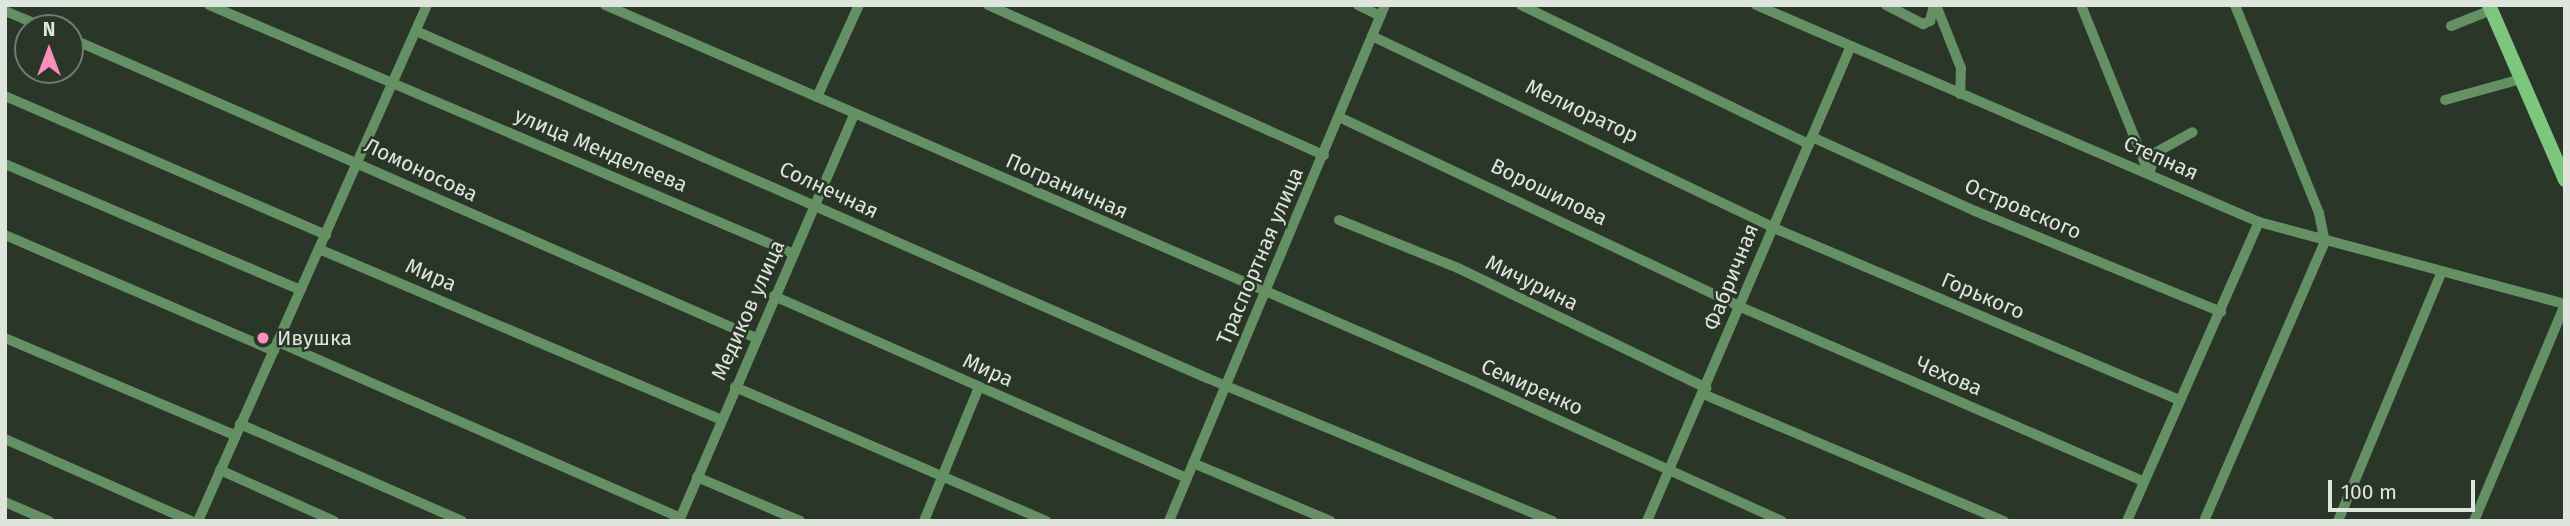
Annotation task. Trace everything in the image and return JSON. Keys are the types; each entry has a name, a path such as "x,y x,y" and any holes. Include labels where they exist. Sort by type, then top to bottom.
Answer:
{"street":[{"name":"улица Менделеева","path":"209,5 794,254"},
{"path":"198,521 427,5"},
{"name":"Пограничная","path":"605,5 1264,293"},
{"path":"817,97 859,5"},
{"path":"988,5 1324,155"},
{"path":"1358,5 1383,11"},
{"name":"Островского","path":"1521,5 1810,141 2221,312"},
{"name":"Степная","path":"1756,5 1850,48 2259,222 2325,242 2565,304"},
{"path":"1886,5 1923,24 1930,21 1935,5"},
{"path":"1935,5 1961,68 1960,94"},
{"path":"2081,5 2149,173"},
{"path":"2204,521 2325,242 2319,213 2235,5"},
{"path":"2451,26 2490,7 2565,180"},
{"name":"Траспортная улица","path":"1169,521 1383,11"},
{"name":"Солнечная","path":"416,31 1225,384 1553,521"},
{"name":"Мелиоратор","path":"1373,36 1773,224"},
{"name":"Ломоносова","path":"84,44 756,338"},
{"name":"Фабричная","path":"1647,521 1850,48"},
{"path":"2445,100 2521,79"},
{"path":"5,96 326,235"},
{"name":"Медиков улица","path":"679,519 854,114"},
{"name":"Ворошилова","path":"1339,117 1741,303"},
{"path":"2149,173 2155,153 2193,132"},
{"path":"5,164 300,290"},
{"name":"Мичурина","path":"1339,220 1436,258 1704,391 2004,521"},
{"path":"2127,521 2259,222"},
{"name":"Горького","path":"1773,224 2180,400"},
{"path":"5,235 276,346 679,519"},
{"name":"Мира","path":"319,249 722,420"},
{"path":"2338,521 2441,273"},
{"name":"Семиренко","path":"1264,293 1474,381 1782,521"},
{"name":"Мира","path":"774,296 1187,478"},
{"name":"Чехова","path":"1741,303 2143,481"},
{"path":"2474,521 2565,304"},
{"path":"5,338 462,521"},
{"path":"735,387 1046,521"},
{"path":"924,521 979,387"},
{"path":"5,439 191,521"},
{"path":"1193,463 1330,521"},
{"path":"220,470 334,521"},
{"path":"697,477 800,521"},
{"path":"5,502 49,521"}],"place":[{"name":"Ивушка","path":"263,338"}]}
